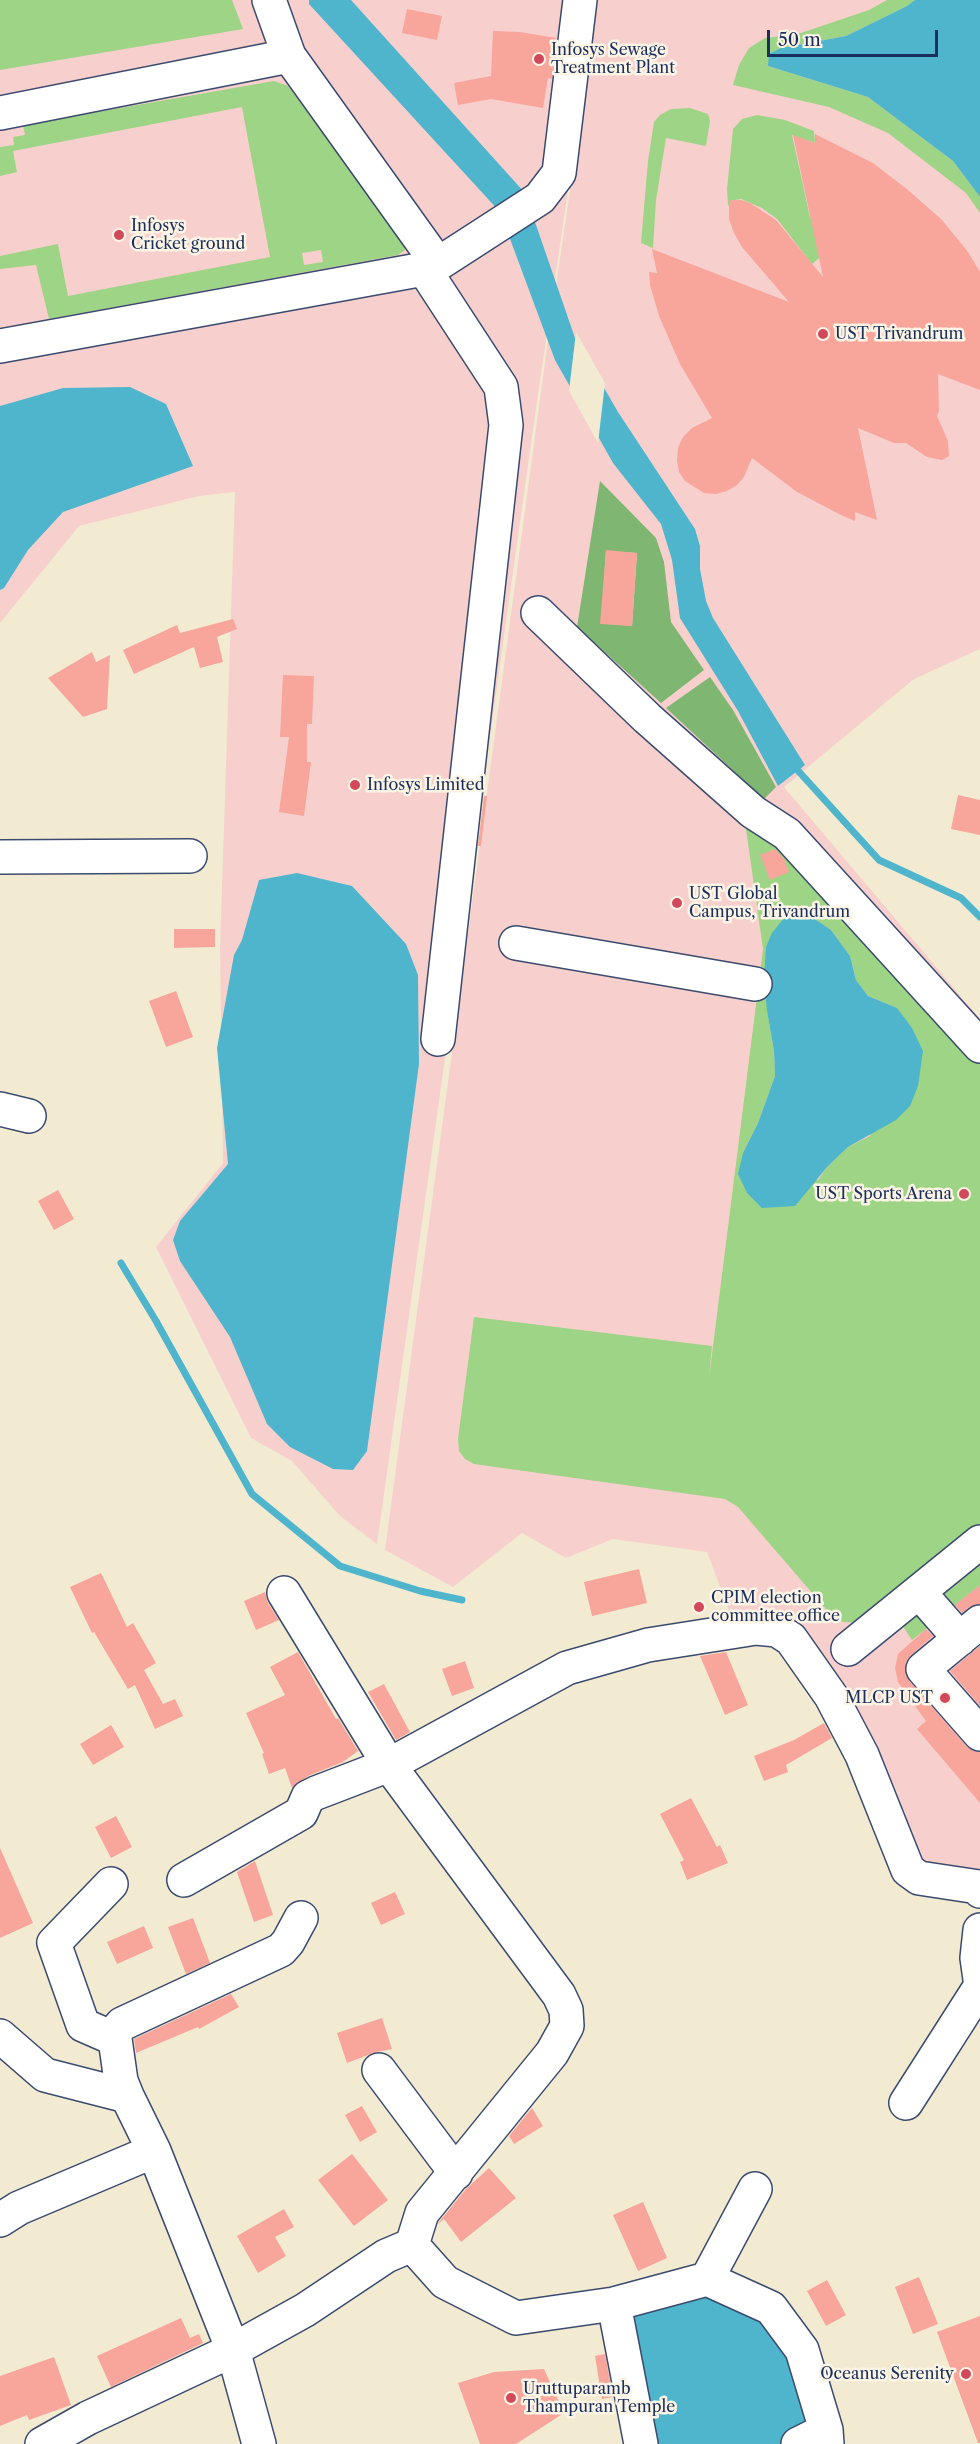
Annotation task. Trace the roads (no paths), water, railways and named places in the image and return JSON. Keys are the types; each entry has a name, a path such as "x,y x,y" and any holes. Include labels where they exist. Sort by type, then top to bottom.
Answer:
{"street":[{"path":"269,0 289,56 431,266 501,387 506,425 438,1039"},
{"path":"0,346 431,266 490,232 540,198 559,173 580,0"},
{"path":"0,113 289,56"},
{"path":"538,613 647,718 753,812 787,834 980,1046"},
{"path":"0,857 190,856"},
{"path":"516,943 755,984"},
{"path":"848,1649 980,1542"},
{"path":"919,1592 970,1631 923,1669 974,1714"},
{"path":"42,2444 88,2418 233,2350 305,2310 386,2256 412,2245 422,2213 552,2053 567,2026 566,2010 559,1995 388,1765 284,1593"},
{"path":"184,1880 302,1813 308,1797 388,1765 567,1668 648,1645 756,1628 777,1630 791,1639 831,1696 862,1755 908,1870 919,1878 978,1887 980,1891"},
{"path":"111,1884 54,1943 83,2025 116,2039"},
{"path":"259,2444 233,2350 154,2151 121,2081 116,2031 130,2019 280,1950 288,1942 301,1918"},
{"path":"980,1930 976,1958 980,1979"},
{"path":"906,2103 980,1987"},
{"path":"0,2036 45,2074 127,2096"},
{"path":"379,2070 456,2173"},
{"path":"0,2220 19,2208 154,2151"},
{"path":"706,2279 755,2189"},
{"path":"412,2245 445,2282 516,2318 614,2304 706,2279 771,2308 802,2350 817,2439"},
{"path":"614,2304 641,2444"}],"water":[{"path":"309,0 351,0 525,193 575,338 618,412 695,529 700,546 700,569 706,601 713,618 805,765 778,786 738,711 680,618 672,560 661,524 613,463 555,360 500,212 309,4"},
{"path":"915,0 980,0 980,197 953,161 868,97 768,66 769,54 781,48 846,36"},
{"path":"130,387 166,404 193,466 63,512 28,550 4,588 0,590 0,406 63,388"},
{"path":"297,873 352,886 406,944 418,975 419,1064 367,1451 353,1470 333,1469 290,1447 267,1424 230,1337 180,1261 173,1240 180,1221 228,1164 217,1048 234,955 242,940 259,880"},
{"path":"809,915 831,930 850,956 856,980 868,996 897,1008 912,1028 923,1051 918,1086 910,1106 896,1120 848,1147 828,1166 795,1206 762,1208 747,1193 738,1174 743,1153 758,1123 775,1076 774,1051 764,979 766,947 772,933 784,918"},
{"path":"709,2291 767,2318 802,2367 815,2414 792,2444 642,2444 629,2312"}],"waterway":[{"path":"792,764 879,860 961,898 980,917"},
{"path":"121,1263 156,1321 252,1494 340,1566 420,1591 462,1600"}],"place":[{"name":"Infosys Sewage Treatment Plant","path":"539,59"},
{"name":"Infosys Cricket ground","path":"119,235"},
{"name":"UST Trivandrum","path":"823,334"},
{"name":"Infosys Limited","path":"355,785"},
{"name":"UST Global Campus, Trivandrum","path":"677,903"},
{"name":"UST Sports Arena","path":"964,1194"},
{"name":"CPIM election committee office","path":"699,1607"},
{"name":"MLCP UST","path":"945,1698"},
{"name":"Oceanus Serenity","path":"966,2374"},
{"name":"Uruttuparamb Thampuran Temple","path":"511,2398"}]}
